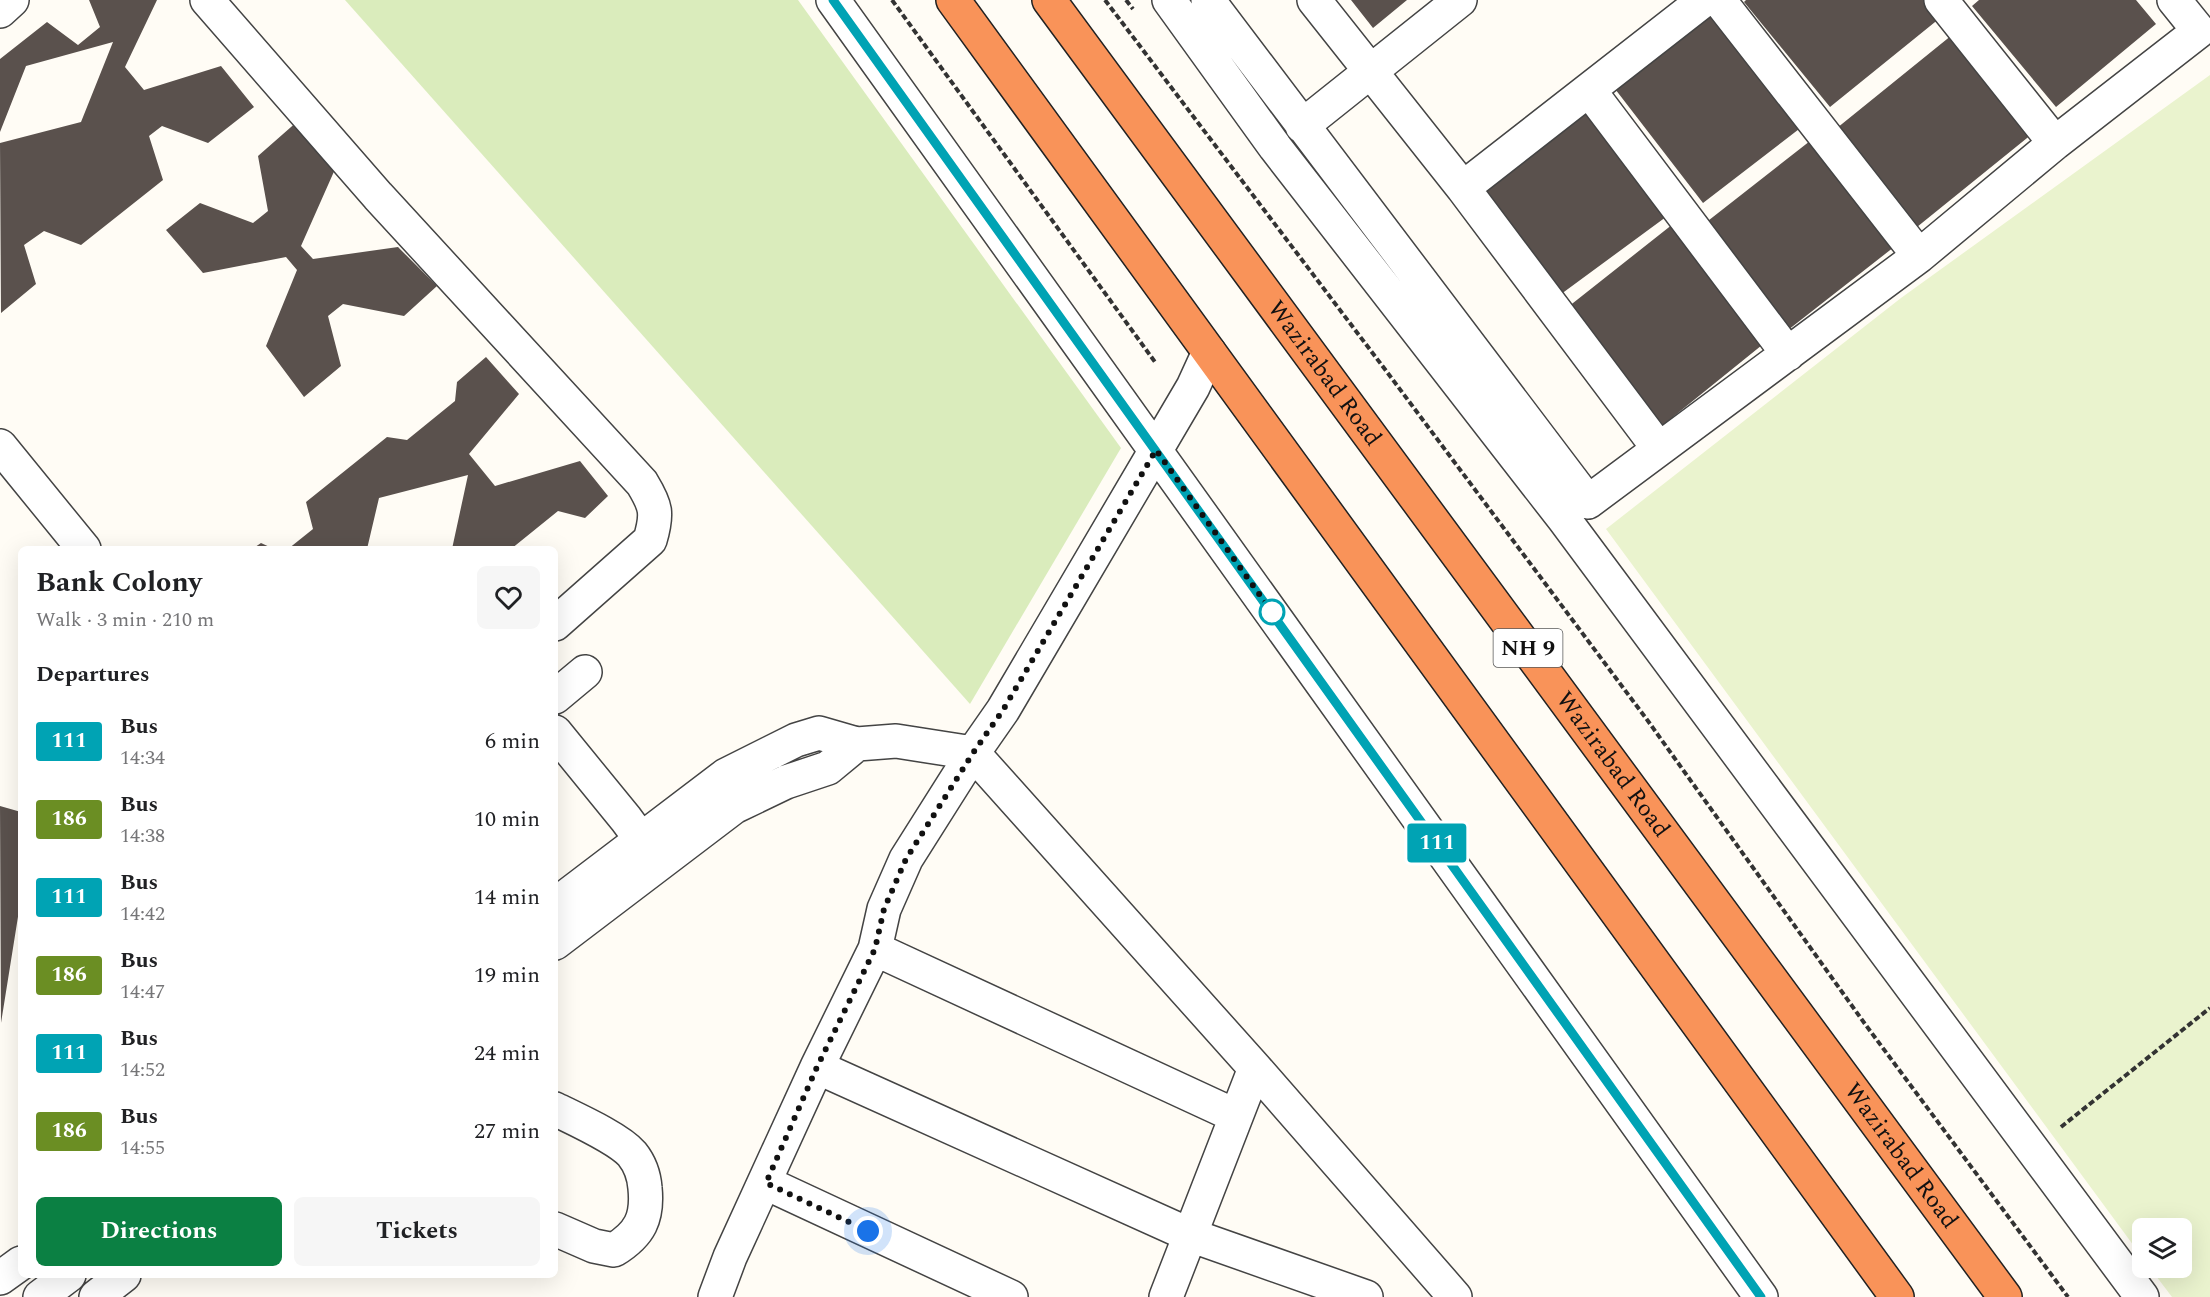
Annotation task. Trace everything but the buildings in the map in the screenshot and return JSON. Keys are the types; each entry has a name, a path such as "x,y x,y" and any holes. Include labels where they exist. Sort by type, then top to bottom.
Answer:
{"highway":[{"path":"953,0 1896,1297"},
{"name":"Wazirabad Road","path":"1049,0 2006,1297"}],"street":[{"path":"0,11 12,0"},
{"path":"207,0 378,196 642,483 653,502 656,521 650,540 558,621"},
{"path":"833,0 1761,1297"},
{"path":"1169,0 1275,147 1564,519 2142,1297"},
{"path":"1208,0 1588,502 1919,256 2055,143 2199,32 2174,0"},
{"path":"1314,0 1463,188 1659,449"},
{"path":"1302,126 1460,0"},
{"path":"1463,188 1704,0"},
{"path":"1719,0 1919,256"},
{"path":"1941,0 2055,143"},
{"path":"1588,90 1788,354"},
{"path":"715,1297 730,1257 766,1183 817,1067 875,949 884,909 906,859 1003,710 1193,387 1209,352"},
{"path":"0,446 82,546"},
{"path":"558,694 585,672"},
{"path":"558,736 650,851"},
{"path":"558,903 734,807 786,782 828,768 857,744 896,741 973,753 1255,1068 1455,1297"},
{"path":"558,940 650,851"},
{"path":"875,949 1236,1116"},
{"path":"817,1067 1190,1235 1366,1297"},
{"path":"1166,1297 1255,1068"},
{"path":"558,1110 582,1122 631,1153 644,1174 647,1210 640,1225 628,1241 614,1250 594,1246 558,1230"},
{"path":"766,1183 1011,1297"},
{"path":"0,1278 18,1265"},
{"path":"40,1297 65,1278"},
{"path":"96,1297 120,1278"}],"path":[{"path":"892,0 1155,362"},
{"path":"1105,0 1641,711 1858,1015 2068,1297"},
{"path":"2033,1149 2210,1008"}],"green space":[{"path":"345,0 798,0 1121,448 970,704"},
{"path":"2210,75 2210,1297 2172,1297 2158,1278 2192,1278 2192,1218 2132,1218 2132,1243 1606,529 1901,298"}],"bus line":[{"name":"111","path":"833,0 1761,1297"}],"route":[{"path":"868,1231 766,1183 817,1067 875,949 884,909 906,859 1003,710 1156,450 1272,612"}]}
